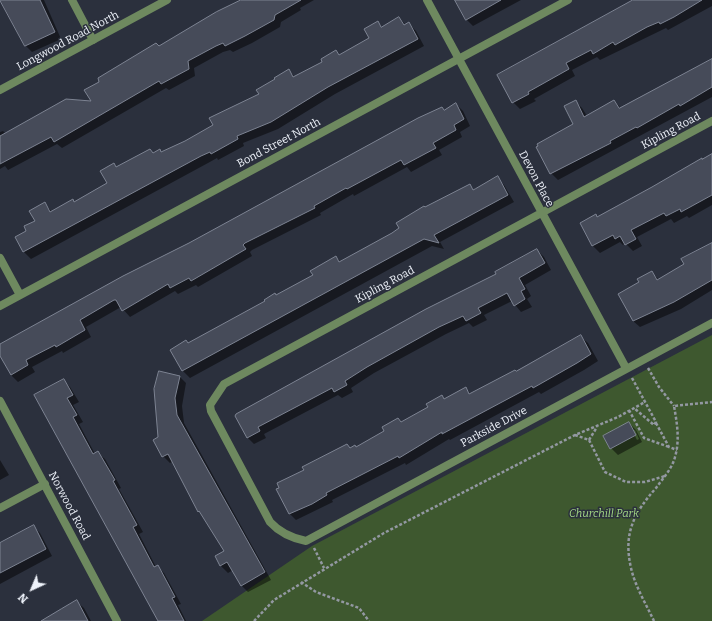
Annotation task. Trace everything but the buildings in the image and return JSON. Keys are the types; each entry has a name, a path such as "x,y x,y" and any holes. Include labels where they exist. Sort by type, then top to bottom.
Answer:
{"street":[{"path":"72,0 93,40"},
{"name":"Longwood Road North","path":"0,90 167,0"},
{"name":"Devon Place","path":"427,0 626,368"},
{"name":"Bond Street North","path":"0,306 568,0"},
{"name":"Kipling Road","path":"309,539 306,541 296,539 284,534 278,531 270,522 211,411 210,405 224,384 712,121"},
{"path":"0,258 20,295"},
{"name":"Parkside Drive","path":"309,539 712,323"},
{"name":"Norwood Road","path":"0,401 118,621"},
{"path":"0,508 45,484"}],"path":[{"path":"644,359 659,387 674,406 677,425 677,450 672,466 636,512 632,520 630,532 631,568 654,621"},
{"path":"626,368 669,447"},
{"path":"254,621 274,600 301,582 384,533 575,435 645,402"},
{"path":"674,406 712,402"},
{"path":"634,408 654,425 656,422"},
{"path":"629,410 644,438 677,450"},
{"path":"589,440 598,425"},
{"path":"575,435 589,440 605,472 626,482 646,482 665,476"},
{"path":"309,539 324,568"},
{"path":"301,582 316,592 359,608 369,621"}],"green space":[{"name":"Churchill Park","path":"712,335 712,621 202,621 312,546"}]}
